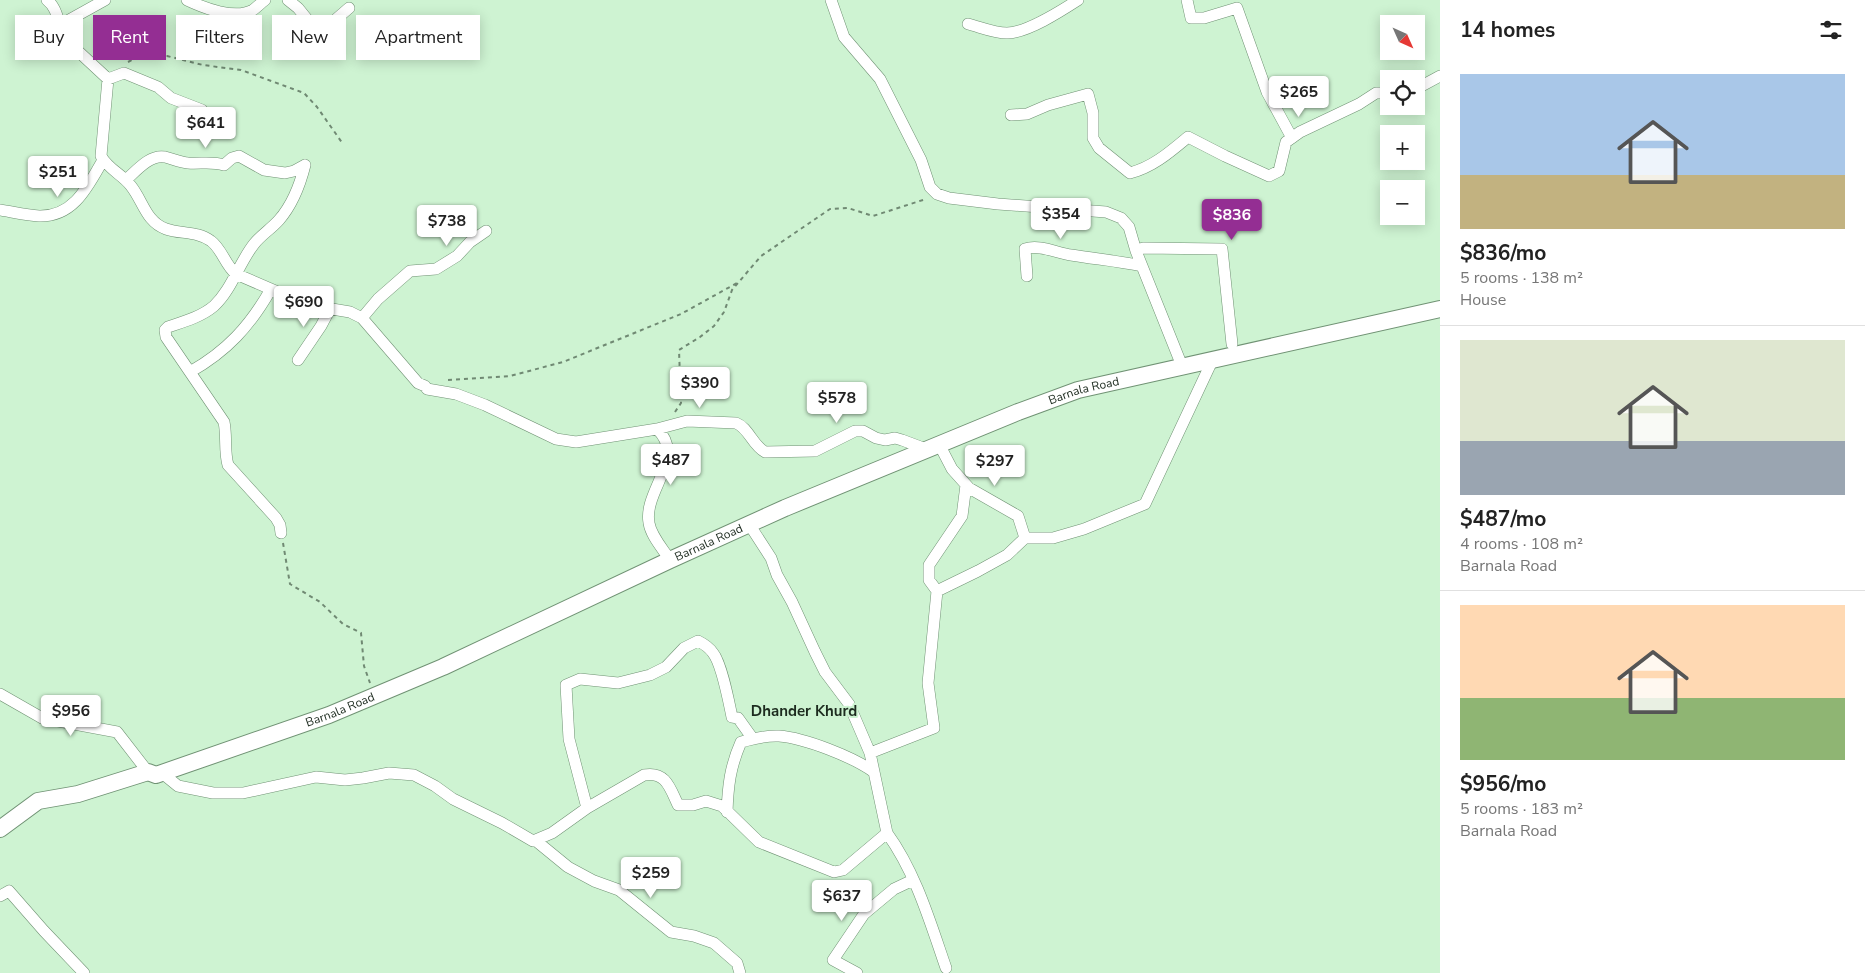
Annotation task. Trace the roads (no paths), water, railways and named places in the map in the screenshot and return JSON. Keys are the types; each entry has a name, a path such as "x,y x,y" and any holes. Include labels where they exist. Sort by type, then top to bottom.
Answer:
{"main road":[{"name":"Barnala Road","path":"0,829 38,801 78,794 155,773 329,715 443,667 749,524 933,446 1078,390 1440,309"}],"street":[{"path":"47,0 51,3 57,15"},
{"path":"78,15 106,0"},
{"path":"187,0 208,9 237,13 252,11 265,0"},
{"path":"288,0 298,8 319,34 350,8"},
{"path":"831,0 844,37 880,79 922,160 930,187 938,194 949,198 998,204 1106,212 1121,218 1129,226 1136,251 1182,366"},
{"path":"968,24 1007,33 1049,18 1078,0"},
{"path":"1187,0 1191,18 1204,18 1237,8 1267,92 1292,138"},
{"path":"83,56 108,79"},
{"path":"108,79 124,72 158,87 171,98 202,110"},
{"path":"1425,84 1440,76"},
{"path":"108,79 101,156 132,186 148,216 157,225 168,230 199,235 210,240 231,270 236,274 308,305 350,312 362,318 418,383 427,389 456,394 485,405 556,439 576,442 688,422 736,423 742,425 759,448 765,452 815,451 855,431 863,431 876,438 885,440 895,438 933,446 966,485 1018,516 1025,538"},
{"path":"1011,115 1027,114 1048,105 1088,94 1093,113 1093,138 1099,148 1130,173 1157,162 1188,137 1269,176 1279,171 1286,142 1376,93 1380,93"},
{"path":"126,180 147,161 164,156 176,161 190,163 217,162 224,165 232,158 239,156 264,170 285,173 305,165 298,189 290,205 279,220 253,245 224,294 214,306 202,314 168,327 165,330 166,337 224,422 226,429 225,454 228,465 276,518 280,525 281,533"},
{"path":"0,210 41,216 68,209 86,190 103,160"},
{"path":"362,318 378,299 410,271 436,269 458,256 470,242 486,231"},
{"path":"1027,276 1025,249 1032,246 1072,255 1108,259 1142,266"},
{"path":"1136,251 1143,248 1222,249 1232,344"},
{"path":"190,372 210,361 237,338 258,311 271,289"},
{"path":"298,360 330,309"},
{"path":"937,591 1007,555 1025,538 1053,538 1084,529 1145,504 1214,359"},
{"path":"657,428 663,434 668,444 666,463 648,508 648,523 670,560"},
{"path":"870,753 934,728 928,682 937,591 929,580 929,565 962,516 966,485"},
{"path":"749,524 772,558 777,575 825,672 849,704 870,753 888,833 927,909 947,971"},
{"path":"587,808 569,739 566,685 580,679 618,683 650,675 666,667 684,648 698,641 707,646 714,654 728,697 732,717 738,718 753,739"},
{"path":"0,694 42,718 117,732 155,773 178,786 213,793 243,793 316,776 344,780 389,773 414,775 435,786 453,799 502,822 533,841 535,840 568,867 594,881 619,890 671,932 714,943 737,964 740,973"},
{"path":"727,812 728,780 734,757 741,742 765,736 795,739 854,760 874,772"},
{"path":"535,840 552,833 587,808 644,775 654,773 663,778 678,805 693,805 706,801 722,806 759,842 834,872 842,870 888,833"},
{"path":"858,973 833,960 864,914 894,889 913,880"},
{"path":"0,896 9,891 84,973"}],"district":[{"name":"Dhander Khurd","path":"804,711"}]}
